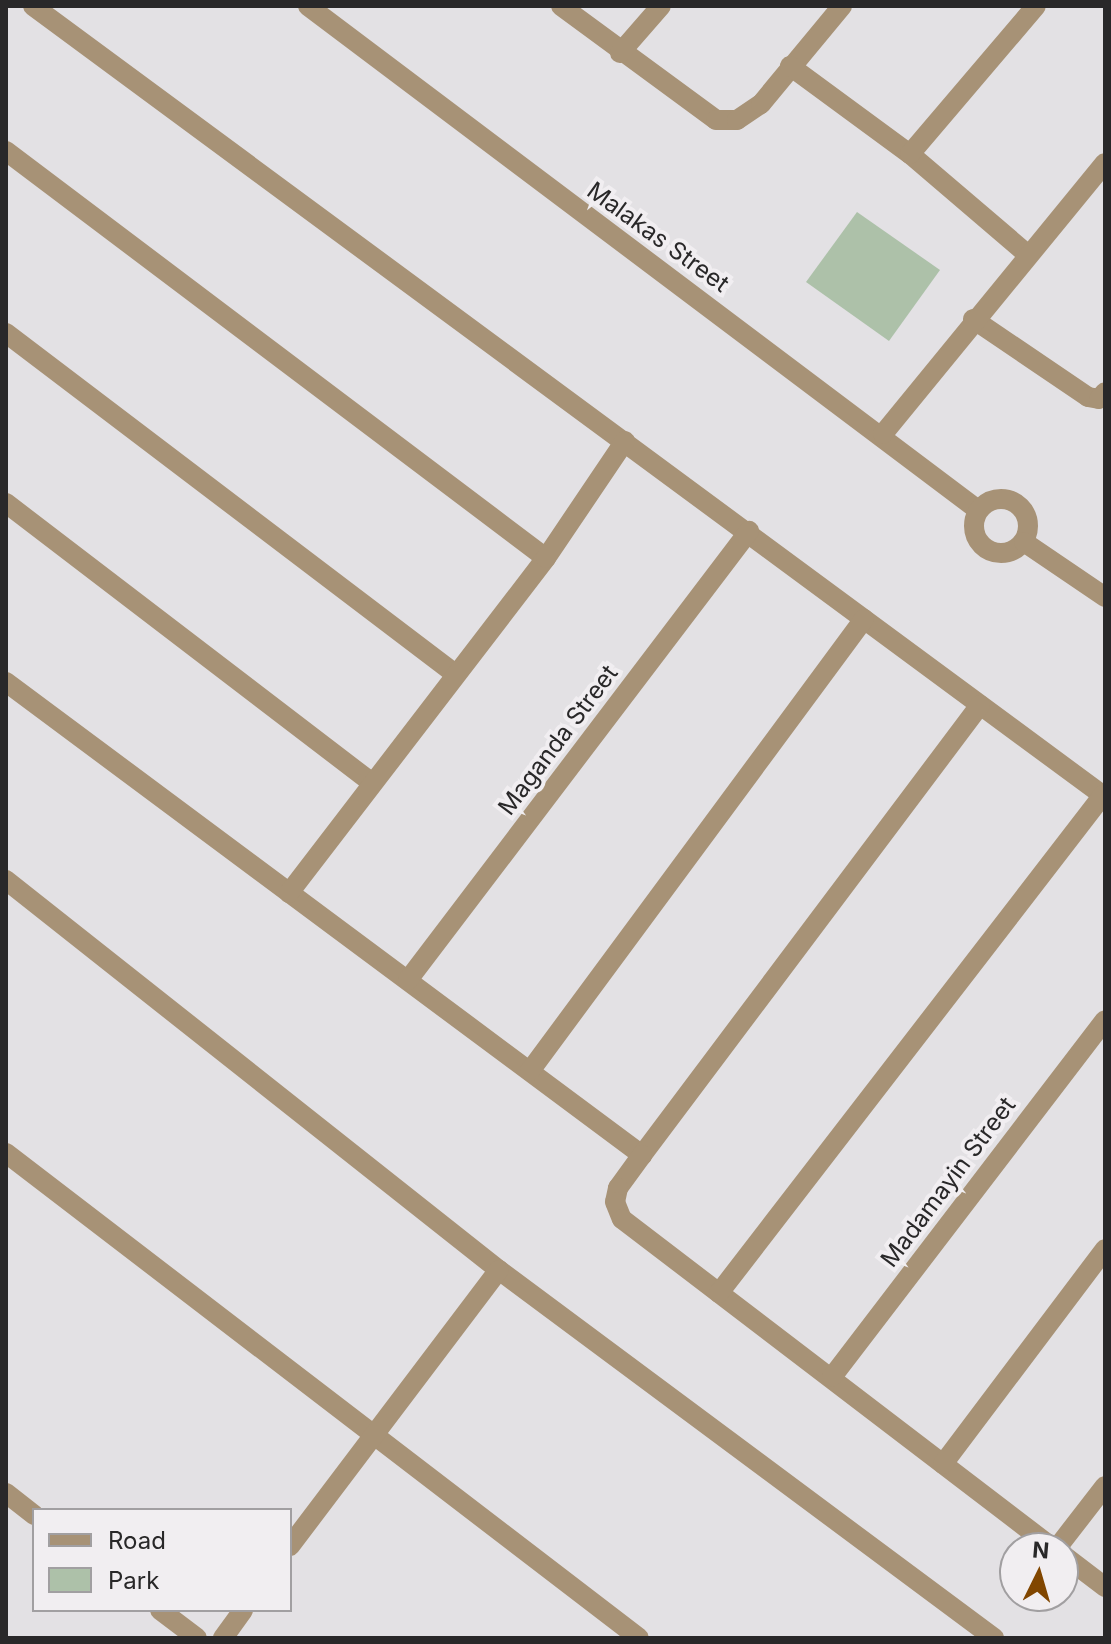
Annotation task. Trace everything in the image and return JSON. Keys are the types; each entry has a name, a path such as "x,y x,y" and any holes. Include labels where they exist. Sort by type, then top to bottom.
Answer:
{"street":[{"path":"33,6 749,531 1104,796 719,1293"},
{"name":"Malakas Street","path":"308,6 883,434 978,510"},
{"path":"561,6 620,53 716,120 737,120 761,104 842,6"},
{"path":"620,53 661,6"},
{"path":"910,154 1036,6"},
{"path":"790,66 910,154 1027,254"},
{"path":"6,151 546,558"},
{"path":"883,434 973,319 1105,163"},
{"path":"973,319 1088,397 1099,399 1105,392"},
{"path":"6,333 454,673"},
{"path":"289,893 454,673 546,558 625,441"},
{"path":"996,497 1018,502 1030,521 1024,542 1010,552 993,552 979,543 973,527 978,510 996,497"},
{"path":"6,503 371,782"},
{"name":"Maganda Street","path":"408,980 749,531"},
{"path":"1024,542 1105,597"},
{"path":"530,1071 864,619"},
{"path":"6,682 642,1155"},
{"path":"980,705 642,1155 618,1188 615,1202 622,1219 1034,1532"},
{"path":"6,880 499,1270 994,1638"},
{"name":"Madamayin Street","path":"832,1377 1105,1020"},
{"path":"6,1153 639,1638"},
{"path":"943,1464 1105,1249"},
{"path":"292,1543 372,1433 499,1270"},
{"path":"1068,1532 1105,1486"},
{"path":"6,1493 32,1513"},
{"path":"1079,1567 1105,1587"},
{"path":"163,1612 197,1638"},
{"path":"223,1638 242,1612"}],"green space":[{"path":"857,212 940,270 889,341 806,282"}]}
